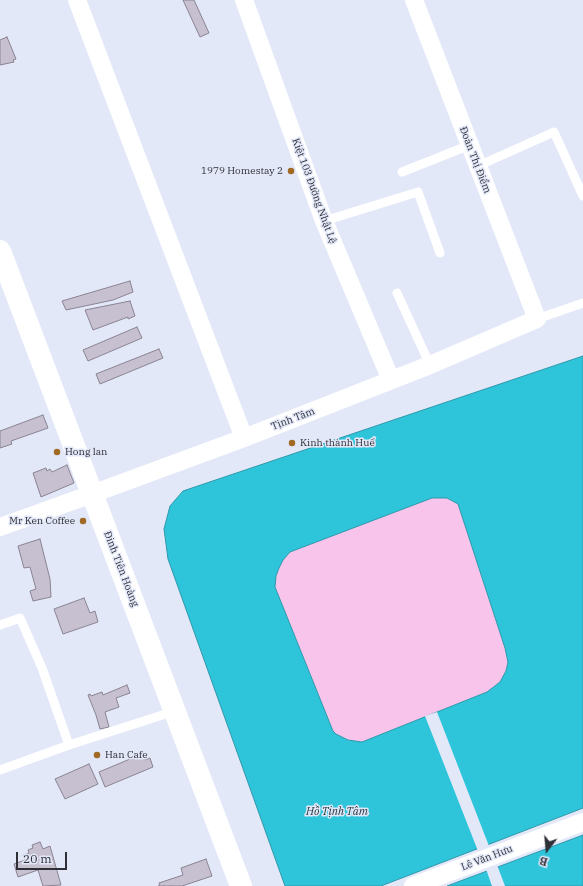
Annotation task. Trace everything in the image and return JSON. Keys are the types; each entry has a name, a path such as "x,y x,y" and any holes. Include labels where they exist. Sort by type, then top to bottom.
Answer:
{"main road":[{"name":"Đinh Tiên Hoàng","path":"0,251 241,886"}],"street":[{"path":"77,0 244,438"},
{"name":"Kiệt 103 Đường Nhật Lệ","path":"244,0 324,221 391,380"},
{"name":"Đoàn Thị Điểm","path":"414,0 537,319"},
{"name":"Tịnh Tâm","path":"0,527 244,438 430,365 537,319"},
{"name":"Lê Văn Hưu","path":"413,886 583,822"}],"lane":[{"path":"478,166 554,132 583,196"},
{"path":"402,172 470,145"},
{"path":"324,221 418,192 440,253"},
{"path":"397,293 430,365"},
{"name":"Tịnh Tâm","path":"537,319 583,303"},
{"path":"0,625 20,618 42,668 69,745"},
{"path":"0,770 69,745 175,711"}],"shaded area":[{"path":"432,498 447,498 458,504 505,648 508,662 506,671 500,682 487,692 362,742 348,740 333,731 275,587 276,576 283,560 290,552"}],"water":[{"name":"Hồ Tịnh Tâm","path":"583,356 583,808 381,886 285,886 168,559 164,529 170,506 183,491","holes":["432,498 447,498 458,504 505,648 508,662 506,671 500,682 487,692 362,742 348,740 333,731 275,587 276,576 279,568 283,560 290,552"]},
{"path":"583,835 583,886 447,886"}],"pier":[{"path":"437,712 489,846 478,851 425,716"},
{"path":"497,865 505,886 492,886 486,869"}],"building":[{"path":"183,0 194,0 209,33 200,37"},
{"path":"7,37 16,59 13,60 14,62 0,65 0,40"},
{"path":"130,281 133,292 113,300 66,310 62,301"},
{"path":"130,301 135,316 128,319 128,317 93,330 85,310"},
{"path":"137,327 142,338 88,361 83,350"},
{"path":"159,349 163,358 100,384 96,374"},
{"path":"43,415 48,428 11,441 12,444 0,448 0,431"},
{"path":"67,465 74,483 41,497 33,473 46,468 47,471 50,469 52,472"},
{"path":"40,539 50,579 51,597 33,601 30,591 36,589 30,567 24,568 18,546"},
{"path":"84,598 90,613 95,611 98,622 63,634 54,609"},
{"path":"127,685 130,693 116,698 119,707 105,712 109,727 100,729 88,695 90,694 91,696 102,692 103,695"},
{"path":"142,754 145,760 150,758 153,767 105,787 99,772"},
{"path":"89,764 98,784 65,799 55,779"},
{"path":"40,842 43,849 50,846 61,885 43,886 38,870 18,877 14,864 25,860 23,855 29,853 28,850 33,848 32,845"},
{"path":"206,859 212,876 182,886 158,886 160,885 159,883 183,875 181,868"}],"place":[{"name":"1979 Homestay 2","path":"291,171"},
{"name":"Kinh thành Huế","path":"292,443"},
{"name":"Hong lan","path":"57,452"},
{"name":"Mr Ken Coffee","path":"83,521"},
{"name":"Han Cafe","path":"97,755"}]}
